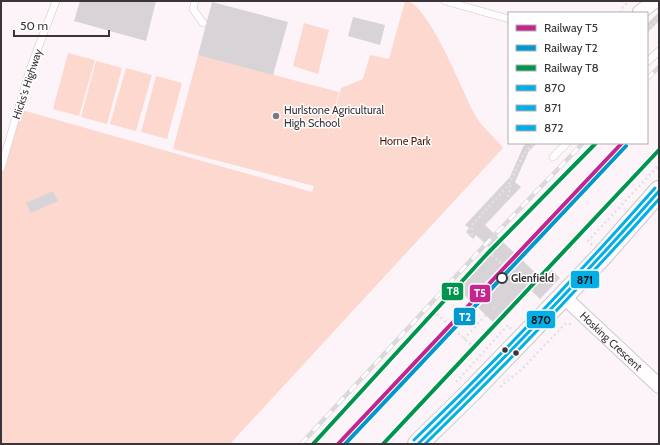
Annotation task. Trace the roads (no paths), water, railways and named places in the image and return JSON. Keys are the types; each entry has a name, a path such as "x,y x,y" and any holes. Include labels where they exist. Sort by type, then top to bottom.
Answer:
{"street":[{"path":"640,12 655,1"},
{"path":"418,444 563,296 659,191"},
{"name":"Hosking Crescent","path":"563,296 656,378"}],"lane":[{"name":"Hicks's Highway","path":"1,168 30,69 56,1"},
{"path":"195,1 193,9 203,23"},
{"path":"446,1 508,19"},
{"path":"648,61 659,51"},
{"path":"553,157 566,144"}],"railway":[{"path":"648,78 659,67"},
{"path":"301,444 483,247 582,144"}],"rail line":[{"name":"T8","path":"313,444 487,254 595,144"},
{"name":"T5","path":"338,444 621,144"},
{"name":"T2","path":"345,444 626,146"},
{"name":"T8","path":"383,444 659,150"}],"place":[{"name":"Hurlstone Agricultural High School","path":"276,116"},
{"name":"Glenfield","path":"502,278"}],"park label":[{"name":"Horne Park","path":"405,141"}]}
